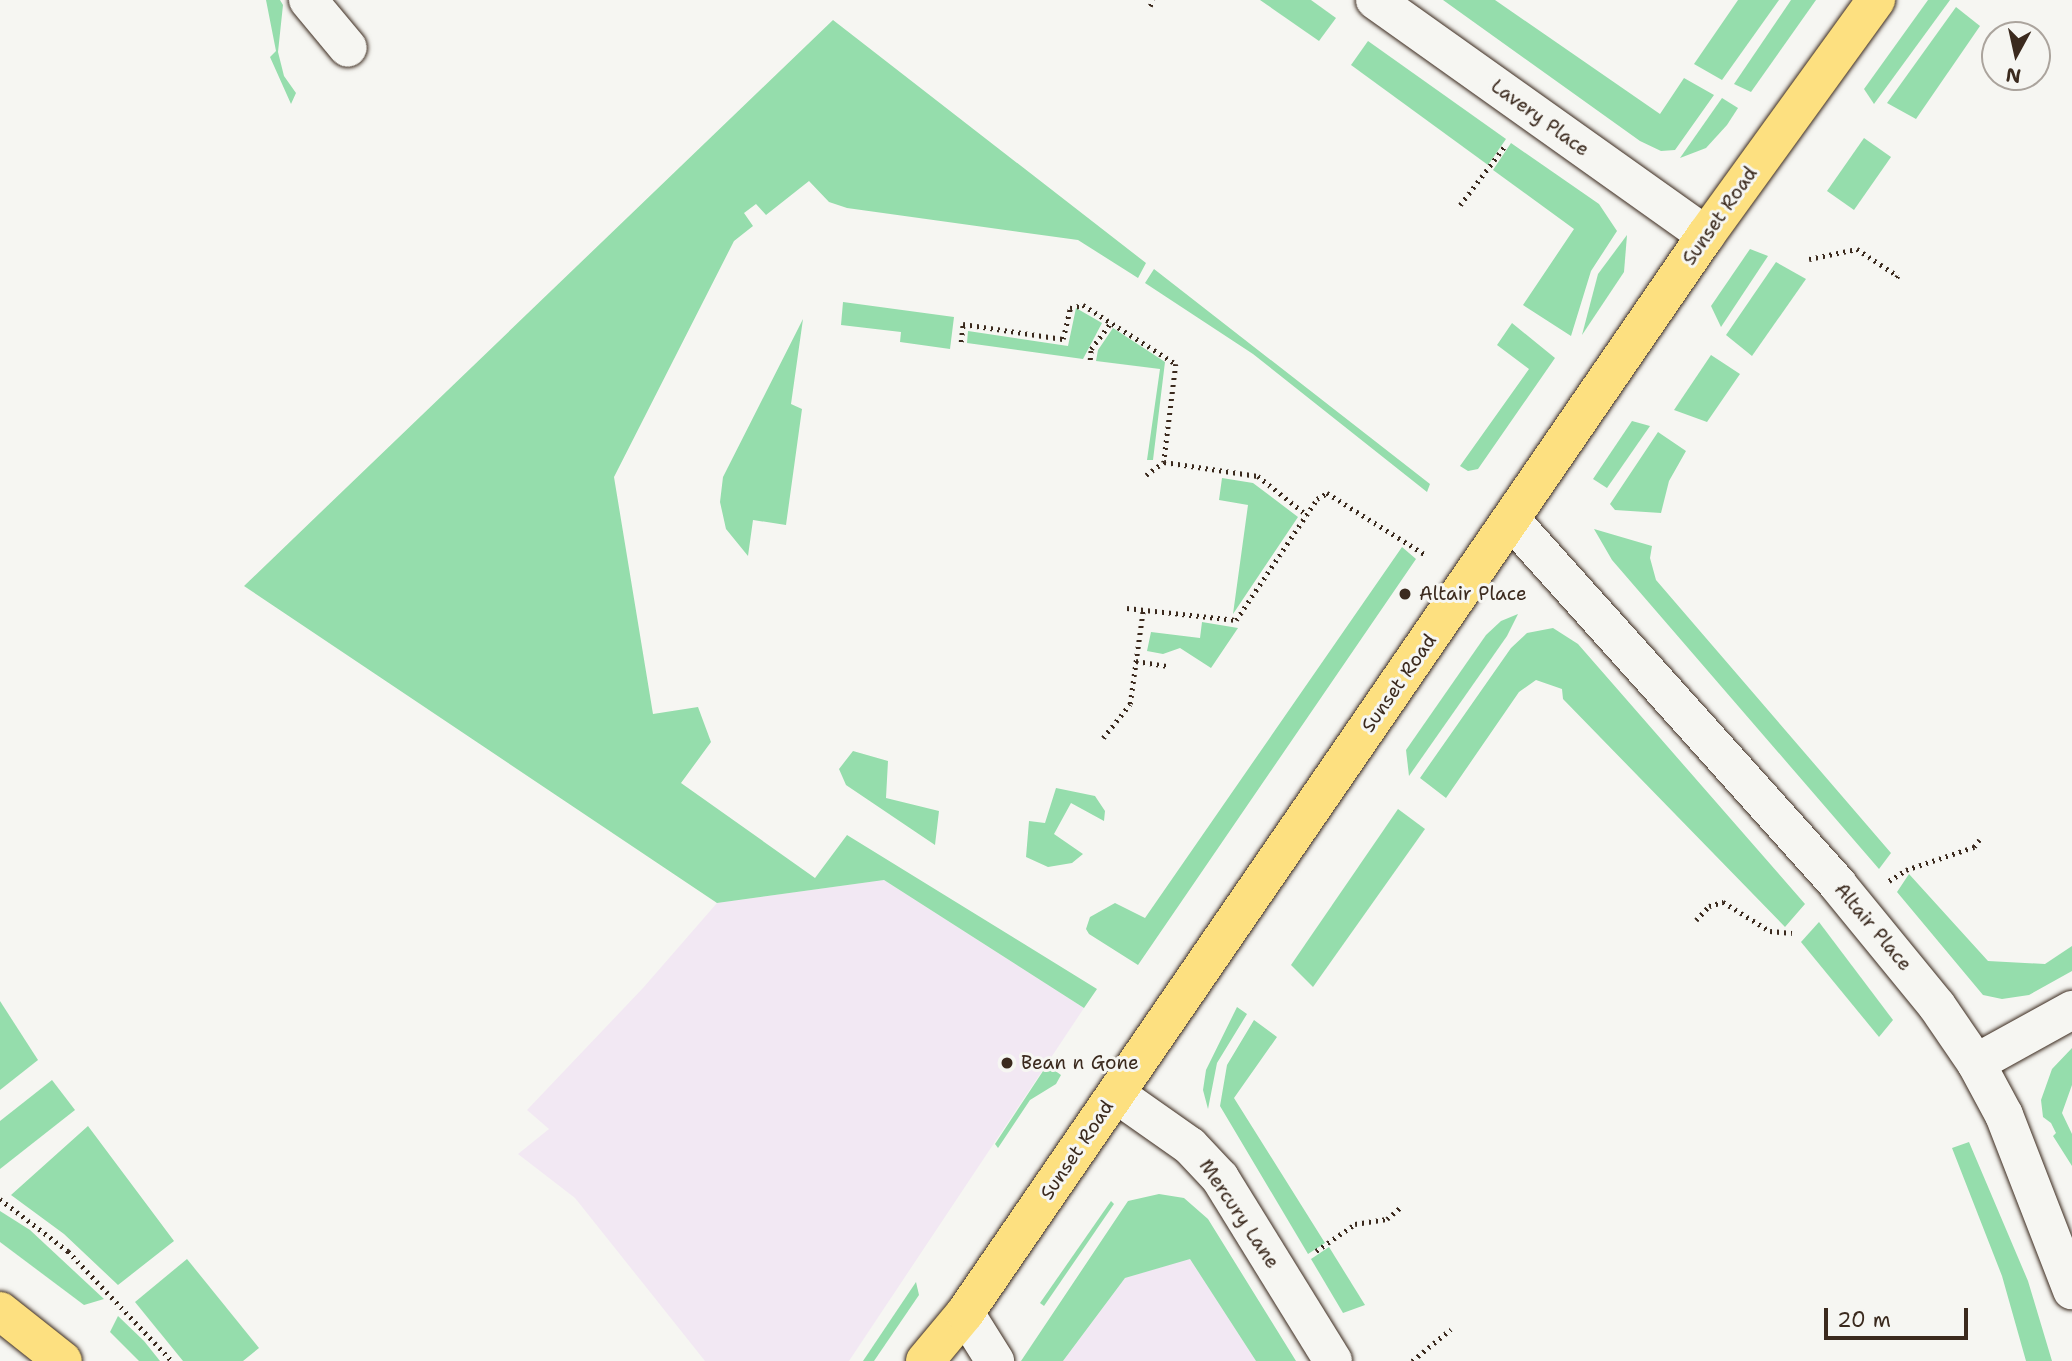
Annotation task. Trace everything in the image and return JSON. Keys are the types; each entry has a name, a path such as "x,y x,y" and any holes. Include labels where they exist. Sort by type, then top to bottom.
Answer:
{"main road":[{"name":"Sunset Road","path":"945,1343 1706,235 1876,0"},
{"path":"0,1311 62,1361"}],"street":[{"path":"308,0 348,48"},
{"name":"Lavery Place","path":"1375,0 1706,235"},
{"name":"Altair Place","path":"1511,520 1864,916 1976,1063 2029,1173 2072,1290"},
{"path":"1976,1063 2072,1010"},
{"name":"Mercury Lane","path":"1116,1094 1190,1146 1220,1178 1334,1361"},
{"path":"945,1343 995,1361"}],"path":[{"path":"1150,6 1153,0"},
{"path":"1460,205 1511,137"},
{"path":"1809,259 1857,249 1898,276 1896,280"},
{"path":"961,342 963,324 1063,339 1070,308 1078,303 1111,322 1176,364 1164,462"},
{"path":"1090,360 1091,349 1111,322"},
{"path":"1146,475 1164,462 1258,476 1307,515"},
{"path":"1127,608 1236,620 1317,499 1327,493 1426,555"},
{"path":"1103,738 1130,704 1143,610"},
{"path":"1136,661 1167,666"},
{"path":"1884,885 1906,870 1975,847 1979,840"},
{"path":"1696,920 1709,906 1723,902 1770,932 1792,933"},
{"path":"0,1199 68,1251 172,1361"},
{"path":"1327,1245 1355,1224 1387,1219 1402,1206"},
{"path":"1412,1361 1451,1329"}],"shaded area":[{"path":"884,880 1084,1008 849,1361 705,1361 575,1198 518,1154 549,1129 527,1110 643,988 717,903"},
{"path":"1190,1258 1256,1361 1063,1361 1125,1278"}],"green space":[{"path":"266,0 280,0 283,5 278,52 284,76 296,93 291,104 270,57 276,51"},
{"path":"1260,0 1311,0 1336,18 1319,41"},
{"path":"1443,0 1495,0 1660,114 1684,78 1714,95 1675,150 1661,151 1640,141"},
{"path":"1738,0 1779,0 1722,80 1694,64"},
{"path":"1791,0 1816,0 1751,92 1734,84"},
{"path":"1928,0 1950,0 1874,104 1864,89"},
{"path":"1956,7 1980,26 1916,119 1887,103"},
{"path":"833,20 1146,263 1138,278 1078,240 847,208 829,202 809,181 766,215 756,204 744,213 753,226 734,241 614,477 653,714 698,707 711,742 681,783 815,878 847,835 1097,989 1084,1008 884,880 717,903 244,586"},
{"path":"1368,41 1506,139 1488,165 1351,65"},
{"path":"1722,98 1738,108 1727,125 1706,148 1680,158"},
{"path":"1864,138 1891,157 1854,210 1827,191"},
{"path":"1511,143 1599,204 1617,231 1591,271 1571,336 1523,305 1574,229 1493,170"},
{"path":"1627,235 1624,272 1582,335 1598,274"},
{"path":"1750,249 1768,256 1721,327 1711,306"},
{"path":"1776,262 1806,279 1752,356 1726,335"},
{"path":"1154,269 1430,484 1427,492 1253,354 1145,283"},
{"path":"843,302 954,317 950,349 900,342 901,332 841,325"},
{"path":"1076,308 1102,323 1083,359 967,343 968,331 1068,346"},
{"path":"803,319 791,404 802,409 786,525 753,520 748,556 726,529 720,502 723,477"},
{"path":"1512,323 1555,358 1478,469 1468,471 1460,466 1529,369 1497,345"},
{"path":"1113,328 1165,362 1153,460 1147,460 1160,369 1096,361 1098,350"},
{"path":"1711,355 1740,374 1707,422 1674,410"},
{"path":"1632,421 1650,426 1607,488 1593,479"},
{"path":"1658,432 1686,451 1669,481 1661,513 1615,510 1610,504"},
{"path":"1222,478 1253,483 1298,517 1233,614 1248,505 1219,500"},
{"path":"1594,529 1652,546 1650,558 1656,580 1891,853 1879,869 1612,560"},
{"path":"1402,547 1416,559 1138,965 1089,934 1086,929 1090,917 1115,903 1145,918"},
{"path":"1518,614 1507,636 1409,776 1406,750 1486,635 1501,621"},
{"path":"1202,622 1238,628 1211,668 1180,648 1163,654 1147,651 1151,632 1200,638"},
{"path":"1553,628 1578,644 1805,904 1785,927 1563,699 1562,689 1536,680 1519,692 1446,798 1420,778 1511,648 1527,633"},
{"path":"853,751 888,761 886,798 939,811 935,845 846,785 839,769"},
{"path":"1056,788 1095,796 1105,811 1104,821 1071,803 1054,834 1083,854 1072,863 1048,867 1026,857 1029,821 1045,823"},
{"path":"1398,809 1425,829 1313,987 1291,965"},
{"path":"1909,874 1988,961 2045,964 2072,946 2072,971 2029,995 2002,999 1983,995 1897,892"},
{"path":"1819,922 1893,1020 1879,1037 1801,942"},
{"path":"0,1001 38,1060 0,1090"},
{"path":"1237,1007 1247,1014 1217,1063 1208,1109 1203,1090 1206,1070"},
{"path":"1254,1020 1277,1037 1234,1098 1325,1243 1308,1254 1220,1106 1227,1065"},
{"path":"2072,1048 2072,1085 2062,1113 2072,1134 2072,1166 2053,1136 2056,1133 2051,1123 2043,1117 2041,1100 2052,1069"},
{"path":"1047,1065 1061,1075 1056,1084 1030,1100 998,1148 995,1144"},
{"path":"52,1080 75,1110 0,1169 0,1121"},
{"path":"88,1126 174,1241 118,1285 64,1234 11,1195"},
{"path":"1969,1142 2028,1281 2052,1361 2026,1361 2002,1276 1952,1148"},
{"path":"1159,1194 1184,1198 1208,1219 1296,1361 1256,1361 1190,1259 1125,1278 1063,1361 1021,1361 1128,1201"},
{"path":"1111,1201 1114,1204 1044,1306 1040,1303"},
{"path":"0,1211 30,1230 104,1299 84,1305 0,1242"},
{"path":"1329,1247 1365,1305 1343,1313 1311,1259"},
{"path":"187,1259 259,1348 243,1361 183,1361 135,1302"},
{"path":"916,1282 919,1295 874,1361 863,1361"},
{"path":"118,1316 160,1361 139,1361 110,1332"}],"place":[{"name":"Altair Place","path":"1405,594"},
{"name":"Bean n Gone","path":"1007,1063"}]}
